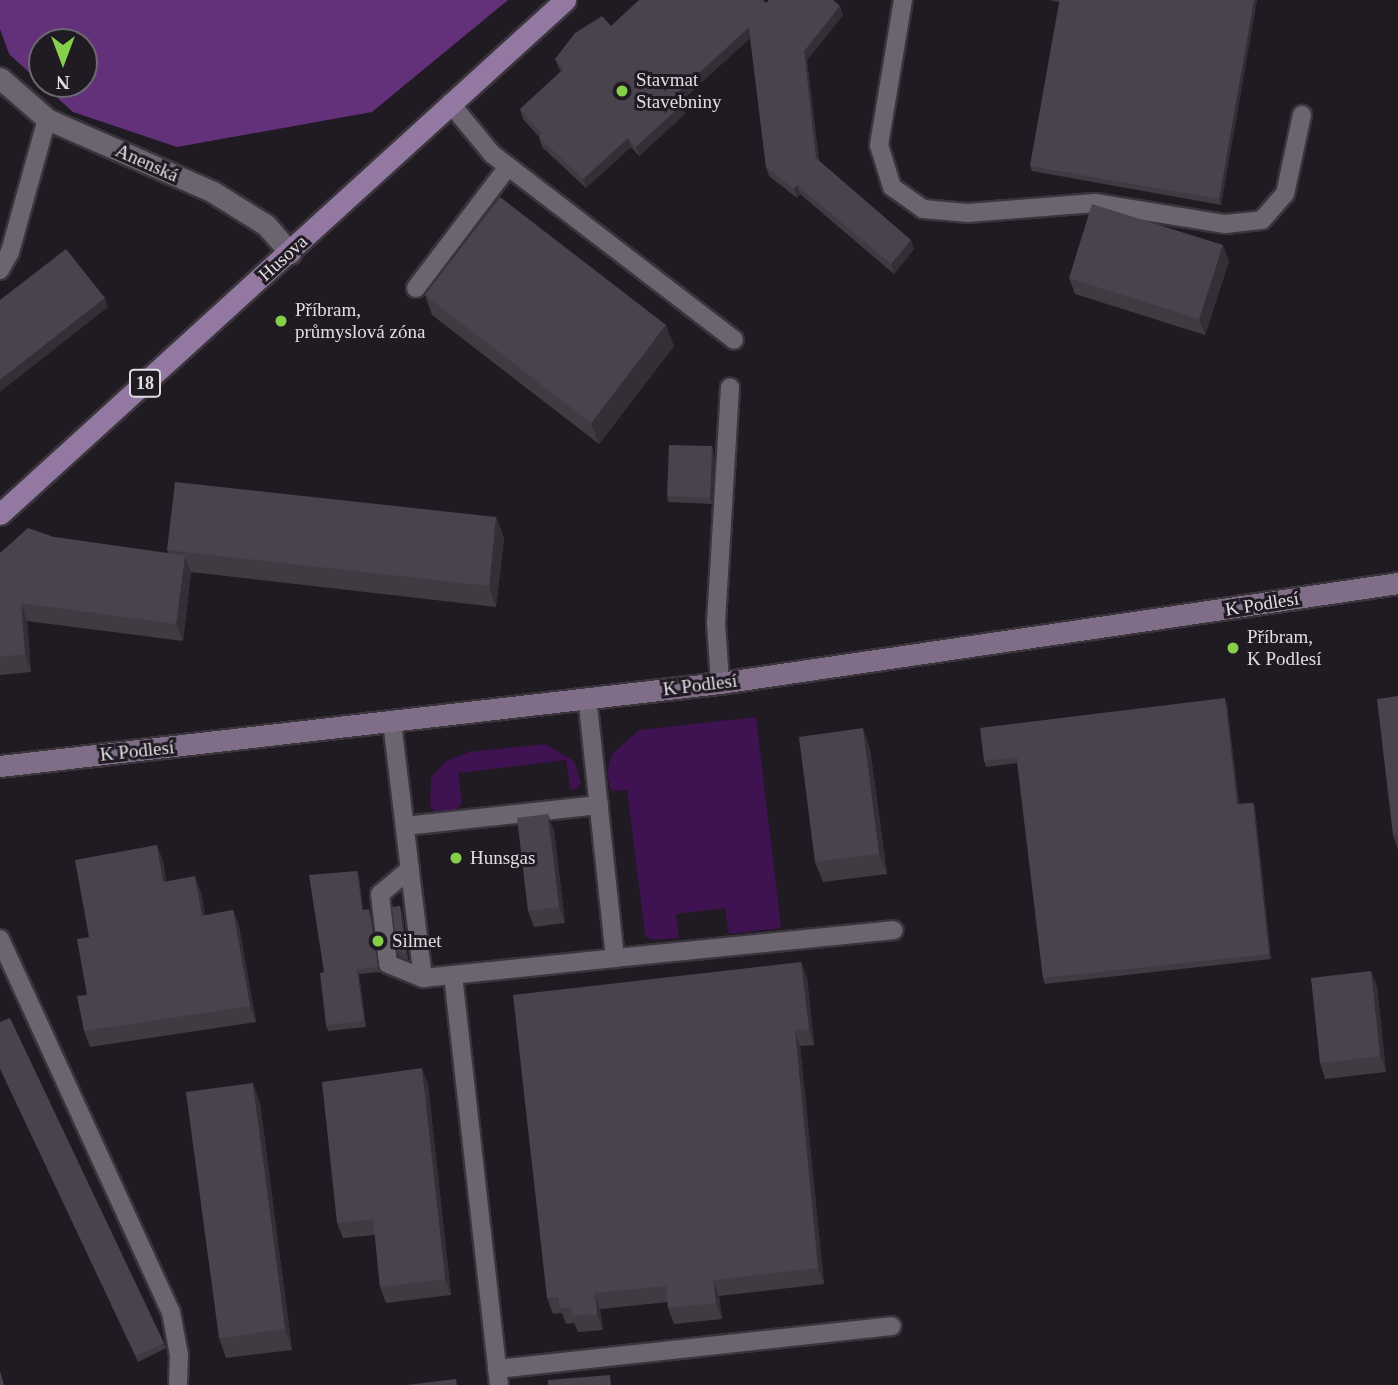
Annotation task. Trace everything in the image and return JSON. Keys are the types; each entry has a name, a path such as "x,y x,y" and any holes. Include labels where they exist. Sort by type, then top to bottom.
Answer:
{"main road":[{"name":"Husova","path":"0,514 565,0"}],"street":[{"name":"Anenská","path":"0,78 47,119 213,192 266,225 290,253"},
{"name":"K Podlesí","path":"0,766 720,683 1398,583"}],"lane":[{"path":"903,0 879,145 892,187 923,209 968,213 1095,203 1225,224 1262,220 1285,194 1302,115"},
{"path":"450,103 508,167 734,340"},
{"path":"0,270 10,251 47,119"},
{"path":"416,288 508,167"},
{"path":"720,683 716,623 730,387"},
{"path":"587,698 615,958"},
{"path":"392,722 423,978"},
{"path":"405,826 599,805"},
{"path":"410,869 380,894 388,964 423,978 894,930"},
{"path":"0,939 171,1312 179,1354 178,1385"},
{"path":"453,975 498,1377 892,1326"}],"shaded area":[{"path":"0,0 508,0 372,112 177,147 73,112 58,98 98,98 98,28 28,28 28,71 9,54 0,29"},
{"path":"756,717 781,928 729,934 725,908 676,914 679,938 652,940 645,935 627,790 611,791 607,773 612,754 639,730"},
{"path":"545,744 574,761 581,783 576,789 570,789 566,760 458,773 462,802 454,815 437,815 430,805 431,778 446,761 469,752"}],"building":[{"path":"639,0 763,0 766,3 769,0 833,0 840,6 804,51 816,158 911,240 891,264 797,185 794,189 766,167 749,27 674,96 682,104 636,147 628,138 583,179 539,137 542,134 520,109 564,69 555,59 575,33 602,16 611,26"},
{"path":"1060,0 1254,0 1219,199 1030,166"},
{"path":"500,197 666,325 591,423 425,295"},
{"path":"1092,204 1223,245 1199,319 1069,278"},
{"path":"66,249 105,298 0,380 0,300"},
{"path":"669,445 712,446 710,498 667,496"},
{"path":"175,482 496,517 489,586 167,550"},
{"path":"28,528 54,537 185,556 176,624 21,603 25,654 0,657 0,553"},
{"path":"1398,696 1398,834 1393,835 1377,699"},
{"path":"1225,698 1237,804 1253,803 1269,954 1043,978 1017,757 984,761 980,728"},
{"path":"863,728 879,854 815,862 799,737"},
{"path":"548,814 559,907 528,911 517,818"},
{"path":"157,845 163,882 195,876 202,916 233,910 250,1006 84,1031 77,996 87,995 77,939 89,937 75,860"},
{"path":"357,871 362,910 369,909 378,967 357,969 364,1021 326,1025 320,973 324,972 309,875"},
{"path":"400,906 406,954 397,950 392,907"},
{"path":"801,962 809,1029 795,1031 818,1268 713,1280 716,1303 668,1308 666,1286 595,1293 597,1314 572,1316 571,1307 560,1308 558,1297 547,1298 513,995"},
{"path":"1371,971 1380,1056 1320,1063 1311,978"},
{"path":"10,1018 164,1343 136,1356 0,1068 0,1022"},
{"path":"422,1068 445,1279 380,1287 373,1219 337,1223 322,1082"},
{"path":"253,1083 285,1329 219,1338 186,1092"},
{"path":"610,1375 611,1385 548,1385 548,1380"},
{"path":"456,1379 457,1385 406,1385"}],"place":[{"name":"Stavmat Stavebniny","path":"622,91"},
{"name":"Příbram, průmyslová zóna","path":"281,321"},
{"name":"Příbram, K Podlesí","path":"1233,648"},
{"name":"Hunsgas","path":"456,858"},
{"name":"Silmet","path":"378,941"}]}
